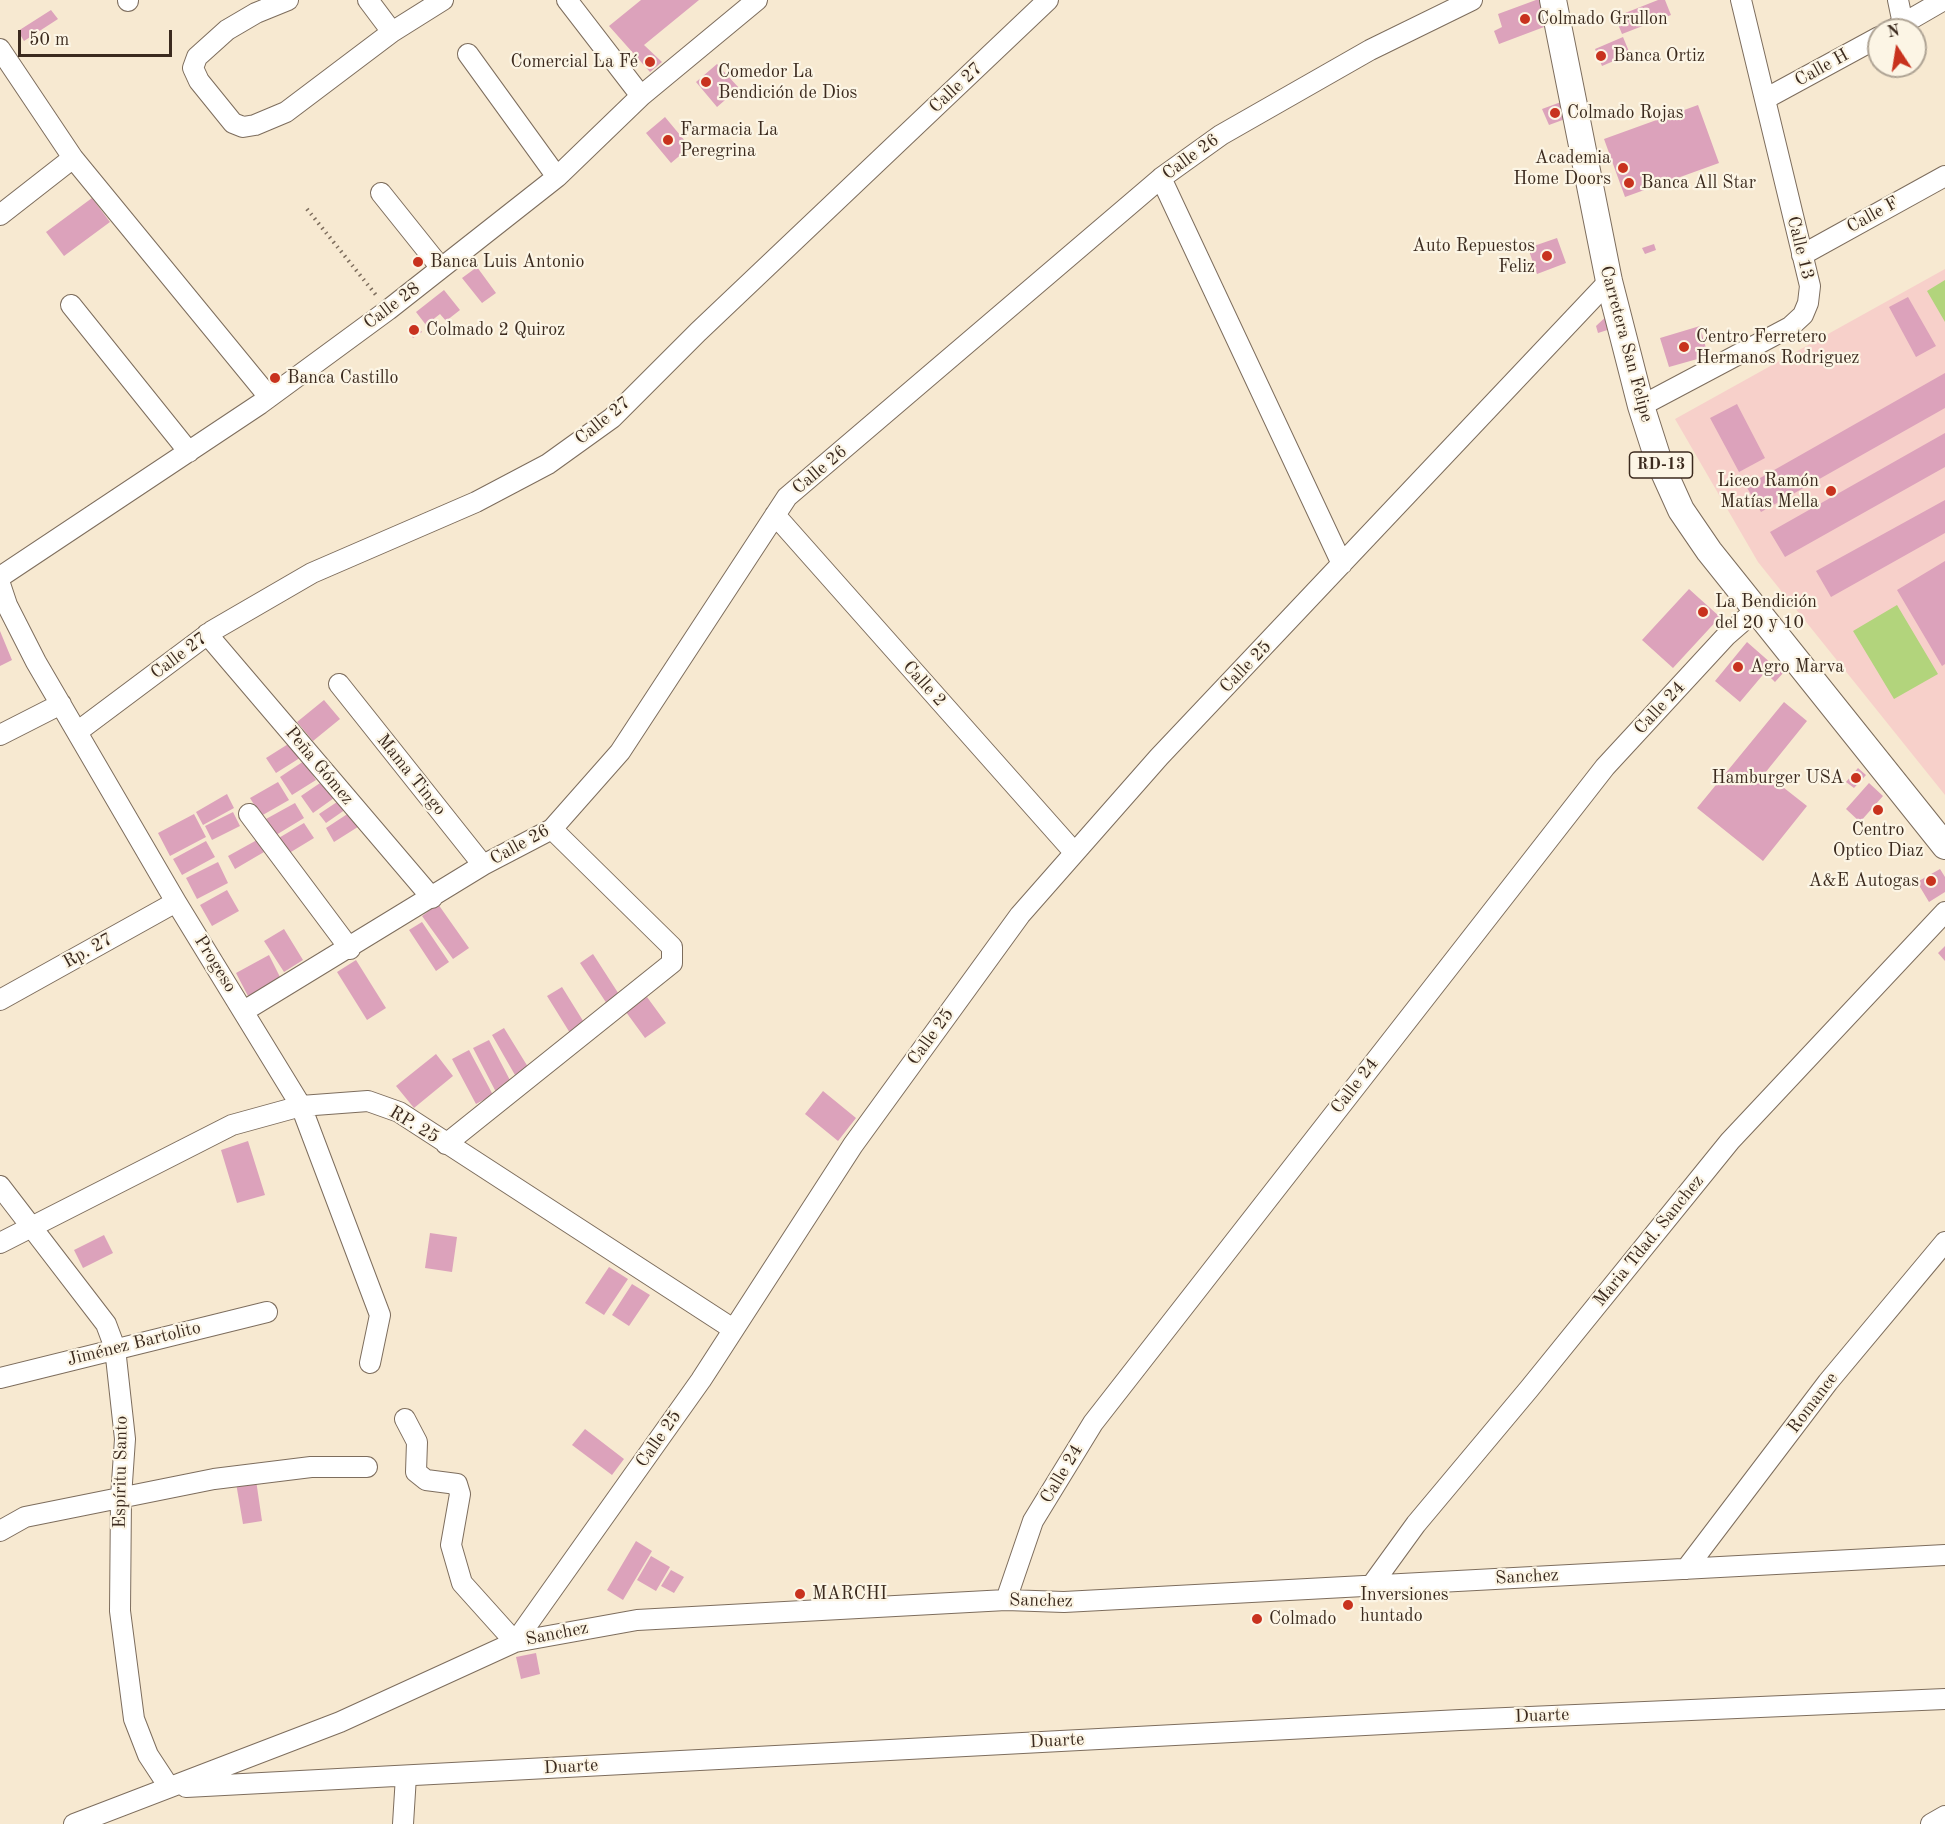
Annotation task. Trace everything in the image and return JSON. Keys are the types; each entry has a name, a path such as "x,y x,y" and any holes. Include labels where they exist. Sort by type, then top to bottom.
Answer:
{"main road":[{"name":"Carretera San Felipe","path":"1553,0 1609,281 1641,406 1658,459 1681,510 1709,551 1945,846"}],"street":[{"path":"288,0 256,13 227,30 197,57 193,68 199,81 233,123 243,127 255,125 286,112 392,32 443,0"},
{"path":"368,0 392,32"},
{"path":"567,0 641,96"},
{"name":"Calle 27","path":"77,732 207,634 312,573 476,502 548,464 612,418 698,332 1048,0"},
{"name":"Calle 26","path":"244,1011 350,949 483,865 552,828 620,753 787,497 1161,178 1221,135 1350,61 1473,0"},
{"name":"Calle 13","path":"1641,406 1790,327 1803,315 1808,303 1810,286 1741,0"},
{"path":"1898,0 1898,18"},
{"path":"1913,18 1944,0"},
{"name":"Calle 28","path":"0,577 269,397 388,310 557,177 641,96 755,1"},
{"name":"Calle H","path":"1765,99 1867,44"},
{"path":"0,49 73,158 269,397"},
{"path":"468,54 557,177"},
{"path":"0,215 73,158"},
{"name":"Calle F","path":"1802,255 1945,176"},
{"path":"1161,178 1342,564"},
{"path":"381,193 441,268"},
{"name":"Calle 25","path":"515,1642 549,1598 701,1380 853,1145 1020,915 1159,757 1609,281"},
{"path":"71,305 189,452"},
{"name":"Calle 2","path":"775,515 1074,852"},
{"name":"Progeso","path":"0,584 12,614 77,732 176,902 301,1106 380,1315 370,1363"},
{"name":"Calle 24","path":"1006,1600 1034,1521 1093,1423 1605,768 1726,636 1757,609"},
{"name":"Peña Gómez","path":"207,634 432,898"},
{"name":"Mama Tingo","path":"339,684 483,865"},
{"path":"0,735 61,704"},
{"path":"249,814 350,949"},
{"path":"446,1144 672,963 672,947 552,828"},
{"name":"Rp. 27","path":"0,1000 176,902"},
{"name":"Maria Tdad. Sanchez","path":"1371,1586 1416,1524 1730,1141 1945,912"},
{"name":"RP. 25","path":"0,1243 232,1125 301,1106 368,1101 399,1112 733,1329"},
{"name":"Espíritu Santo","path":"0,1186 106,1324 115,1348 125,1439 121,1497 120,1611 134,1719 148,1755 169,1787"},
{"name":"Romance","path":"1686,1569 1828,1382 1945,1242"},
{"name":"Jiménez Bartolito","path":"0,1378 267,1312"},
{"path":"405,1419 417,1442 416,1472 426,1480 458,1484 460,1494 451,1545 462,1582 515,1642"},
{"path":"0,1532 25,1517 225,1477 311,1467 367,1467"},
{"name":"Sanchez","path":"74,1824 340,1722 515,1642 637,1620 1006,1600 1064,1602 1945,1555"},
{"name":"Duarte","path":"169,1787 1460,1720 1945,1700"},
{"path":"403,1824 406,1776"},
{"path":"1931,1824 1945,1816"}],"path":[{"path":"307,209 388,310"}],"shaded area":[{"name":"Liceo Ramón Matías Mella","path":"1945,269 1945,795 1758,562 1675,419"}],"green space":[{"path":"1945,280 1945,322 1927,291"},
{"path":"1897,605 1938,674 1894,699 1853,631"}],"building":[{"path":"641,0 699,0 644,45 662,62 650,72 609,26"},
{"name":"Colmado Grullon","path":"1536,0 1543,0 1552,24 1499,44 1494,31 1502,27 1498,14"},
{"path":"1658,0 1665,0 1671,15 1622,34 1615,17"},
{"path":"51,10 58,19 24,41 18,31"},
{"path":"1623,37 1630,54 1602,66 1595,49"},
{"path":"717,64 739,88 717,107 696,82"},
{"name":"Colmado Rojas","path":"1561,102 1568,118 1549,125 1542,109"},
{"path":"1698,105 1719,163 1625,197 1604,139"},
{"name":"Farmacia La Peregrina","path":"665,117 690,147 671,163 646,133"},
{"path":"92,198 110,222 64,256 46,232"},
{"name":"Auto Repuestos Feliz","path":"1557,238 1566,263 1537,274 1528,248"},
{"path":"1654,244 1656,250 1645,254 1642,248"},
{"name":"Banca Luis Antonio","path":"418,258 423,264 418,267 414,260"},
{"path":"477,267 496,293 482,303 462,278"},
{"path":"444,290 460,310 446,321 440,314 426,325 416,312"},
{"path":"1908,297 1936,346 1916,357 1889,307"},
{"path":"1610,313 1620,326 1598,333 1596,326"},
{"name":"Colmado 2 Quiroz","path":"415,323 422,332 413,338 407,329"},
{"name":"Centro Ferretero Hermanos Rodriguez","path":"1700,326 1708,356 1669,367 1660,338"},
{"path":"1945,373 1945,408 1761,512 1746,486"},
{"name":"Banca Castillo","path":"277,374 280,378 274,383 271,378"},
{"path":"1737,404 1765,458 1739,472 1710,418"},
{"path":"1945,433 1945,467 1785,557 1770,532"},
{"path":"1945,500 1945,533 1831,597 1816,571"},
{"path":"1945,561 1945,664 1942,666 1897,590"},
{"path":"1689,589 1720,617 1673,668 1642,640"},
{"path":"0,631 12,660 0,666"},
{"path":"1747,642 1772,664 1740,702 1715,681"},
{"path":"1776,665 1784,672 1775,682 1768,675"},
{"path":"324,700 340,719 313,741 297,722"},
{"path":"1784,702 1807,721 1765,773 1807,806 1763,861 1697,808"},
{"path":"293,741 303,756 276,773 266,758"},
{"path":"304,761 316,780 292,795 280,777"},
{"name":"Hamburger USA","path":"1858,768 1866,775 1854,788 1846,782"},
{"path":"323,781 334,798 313,813 301,796"},
{"path":"278,782 289,800 261,816 250,798"},
{"path":"1869,783 1883,796 1860,822 1846,809"},
{"path":"227,794 234,808 203,825 196,812"},
{"path":"343,798 349,807 326,823 319,814"},
{"path":"295,803 304,818 276,835 266,819"},
{"name":"Centro Optico Diaz","path":"1878,805 1883,809 1877,816 1872,811"},
{"path":"352,811 361,825 334,842 326,828"},
{"path":"233,812 240,826 212,840 205,826"},
{"path":"194,814 206,837 170,856 158,833"},
{"path":"304,823 314,838 286,855 277,839"},
{"path":"257,840 264,852 235,869 228,856"},
{"path":"206,841 215,857 182,875 173,859"},
{"path":"218,862 228,883 197,899 186,878"},
{"path":"1940,869 1945,877 1945,892 1929,902 1917,882"},
{"path":"227,890 239,911 212,926 200,905"},
{"path":"438,904 469,948 453,959 422,916"},
{"path":"422,922 449,962 436,971 409,930"},
{"path":"284,929 303,960 284,972 264,941"},
{"path":"1945,946 1945,961 1938,953"},
{"path":"593,954 622,999 609,1007 580,963"},
{"path":"269,955 281,979 248,996 236,973"},
{"path":"356,960 386,1008 367,1020 337,972"},
{"path":"562,987 585,1024 570,1033 547,996"},
{"path":"647,997 666,1023 645,1038 626,1012"},
{"path":"504,1028 528,1067 515,1075 492,1035"},
{"path":"489,1040 512,1084 496,1092 473,1048"},
{"path":"469,1050 493,1095 476,1104 452,1059"},
{"path":"436,1054 453,1076 414,1108 396,1086"},
{"path":"823,1091 856,1118 838,1141 805,1114"},
{"path":"248,1141 265,1195 237,1203 221,1150"},
{"path":"430,1233 457,1237 452,1272 425,1268"},
{"path":"104,1235 113,1253 83,1268 74,1250"},
{"path":"609,1267 628,1279 604,1315 585,1303"},
{"path":"632,1284 650,1295 629,1326 612,1315"},
{"path":"585,1429 624,1459 612,1475 572,1445"},
{"path":"256,1480 262,1521 243,1524 236,1483"},
{"path":"636,1541 652,1551 623,1600 607,1590"},
{"path":"651,1556 670,1567 656,1591 637,1580"},
{"path":"671,1570 684,1577 674,1593 661,1586"},
{"path":"536,1653 540,1674 521,1679 516,1657"}],"place":[{"name":"Colmado Grullon","path":"1525,19"},
{"name":"Banca Ortiz","path":"1601,56"},
{"name":"Comercial La Fé","path":"650,62"},
{"name":"Comedor La Bendición de Dios","path":"706,82"},
{"name":"Colmado Rojas","path":"1555,113"},
{"name":"Farmacia La Peregrina","path":"668,140"},
{"name":"Academia Home Doors","path":"1623,168"},
{"name":"Banca All Star","path":"1629,183"},
{"name":"Auto Repuestos Feliz","path":"1547,256"},
{"name":"Banca Luis Antonio","path":"418,262"},
{"name":"Colmado 2 Quiroz","path":"414,330"},
{"name":"Centro Ferretero Hermanos Rodriguez","path":"1684,347"},
{"name":"Banca Castillo","path":"275,378"},
{"name":"Liceo Ramón Matías Mella","path":"1831,491"},
{"name":"La Bendición del 20 y 10","path":"1703,612"},
{"name":"Agro Marva","path":"1738,667"},
{"name":"Hamburger USA","path":"1856,778"},
{"name":"Centro Optico Diaz","path":"1878,810"},
{"name":"A&E Autogas","path":"1931,881"},
{"name":"MARCHI","path":"800,1594"},
{"name":"Inversiones huntado","path":"1348,1605"},
{"name":"Colmado","path":"1257,1619"}]}
